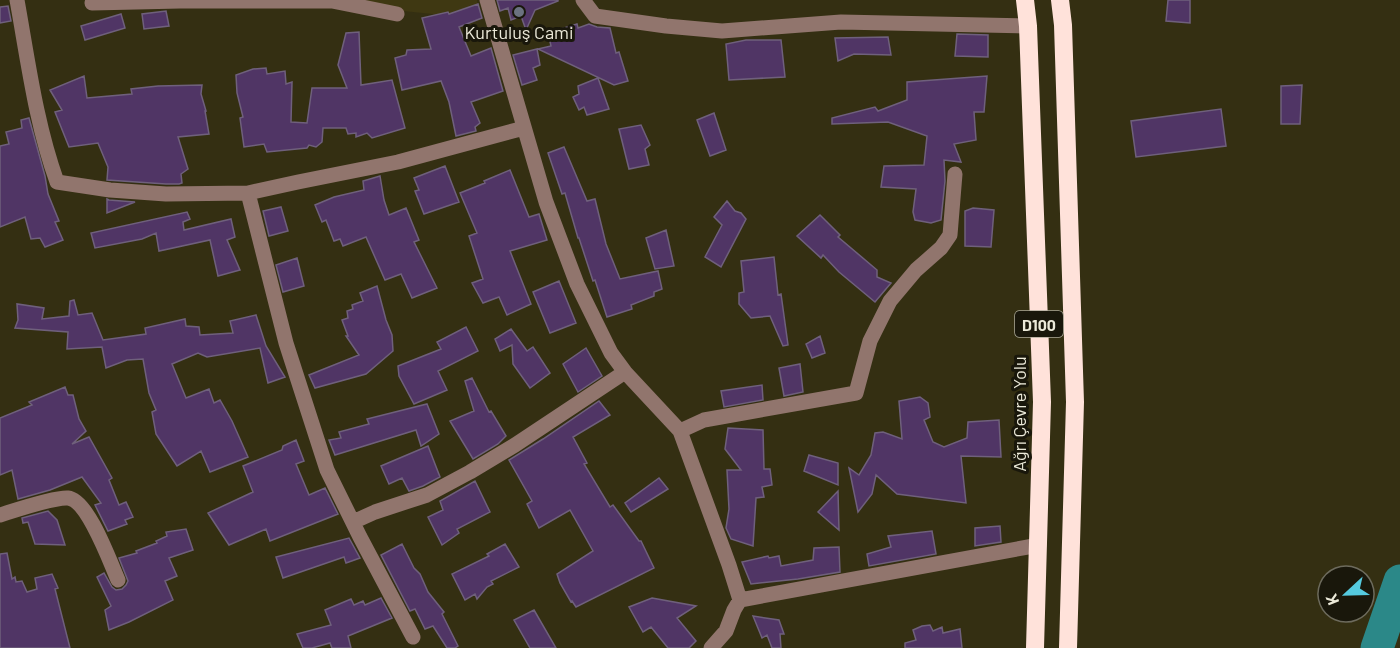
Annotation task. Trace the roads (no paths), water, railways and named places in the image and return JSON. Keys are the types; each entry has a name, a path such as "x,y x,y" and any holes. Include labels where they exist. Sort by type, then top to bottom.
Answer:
{"highway":[{"name":"Ağrı Çevre Yolu","path":"1025,0 1028,26 1042,402 1035,648"},
{"name":"D100","path":"1060,0 1063,25 1075,402 1068,648"}],"street":[{"path":"17,0 39,115 57,182 110,190 166,194 248,193 398,162 524,128"},
{"path":"487,0 546,202 577,284 611,353 625,372 680,432 729,565 740,600 726,631 711,648"},
{"path":"583,0 595,16 722,31 841,22 1028,26"},
{"path":"92,3 332,1 397,14"},
{"path":"680,432 704,420 856,393 870,341 890,301 916,270 941,248 950,235 955,174"},
{"path":"248,193 286,343 327,470 413,637"},
{"path":"353,522 426,495 470,472 625,372"},
{"path":"0,515 60,498 72,498 81,505 95,526 118,580"},
{"path":"740,600 1039,545"}],"waterway":[{"path":"1377,648 1400,581"}],"place":[{"name":"Kurtuluş Cami","path":"519,12"}]}
